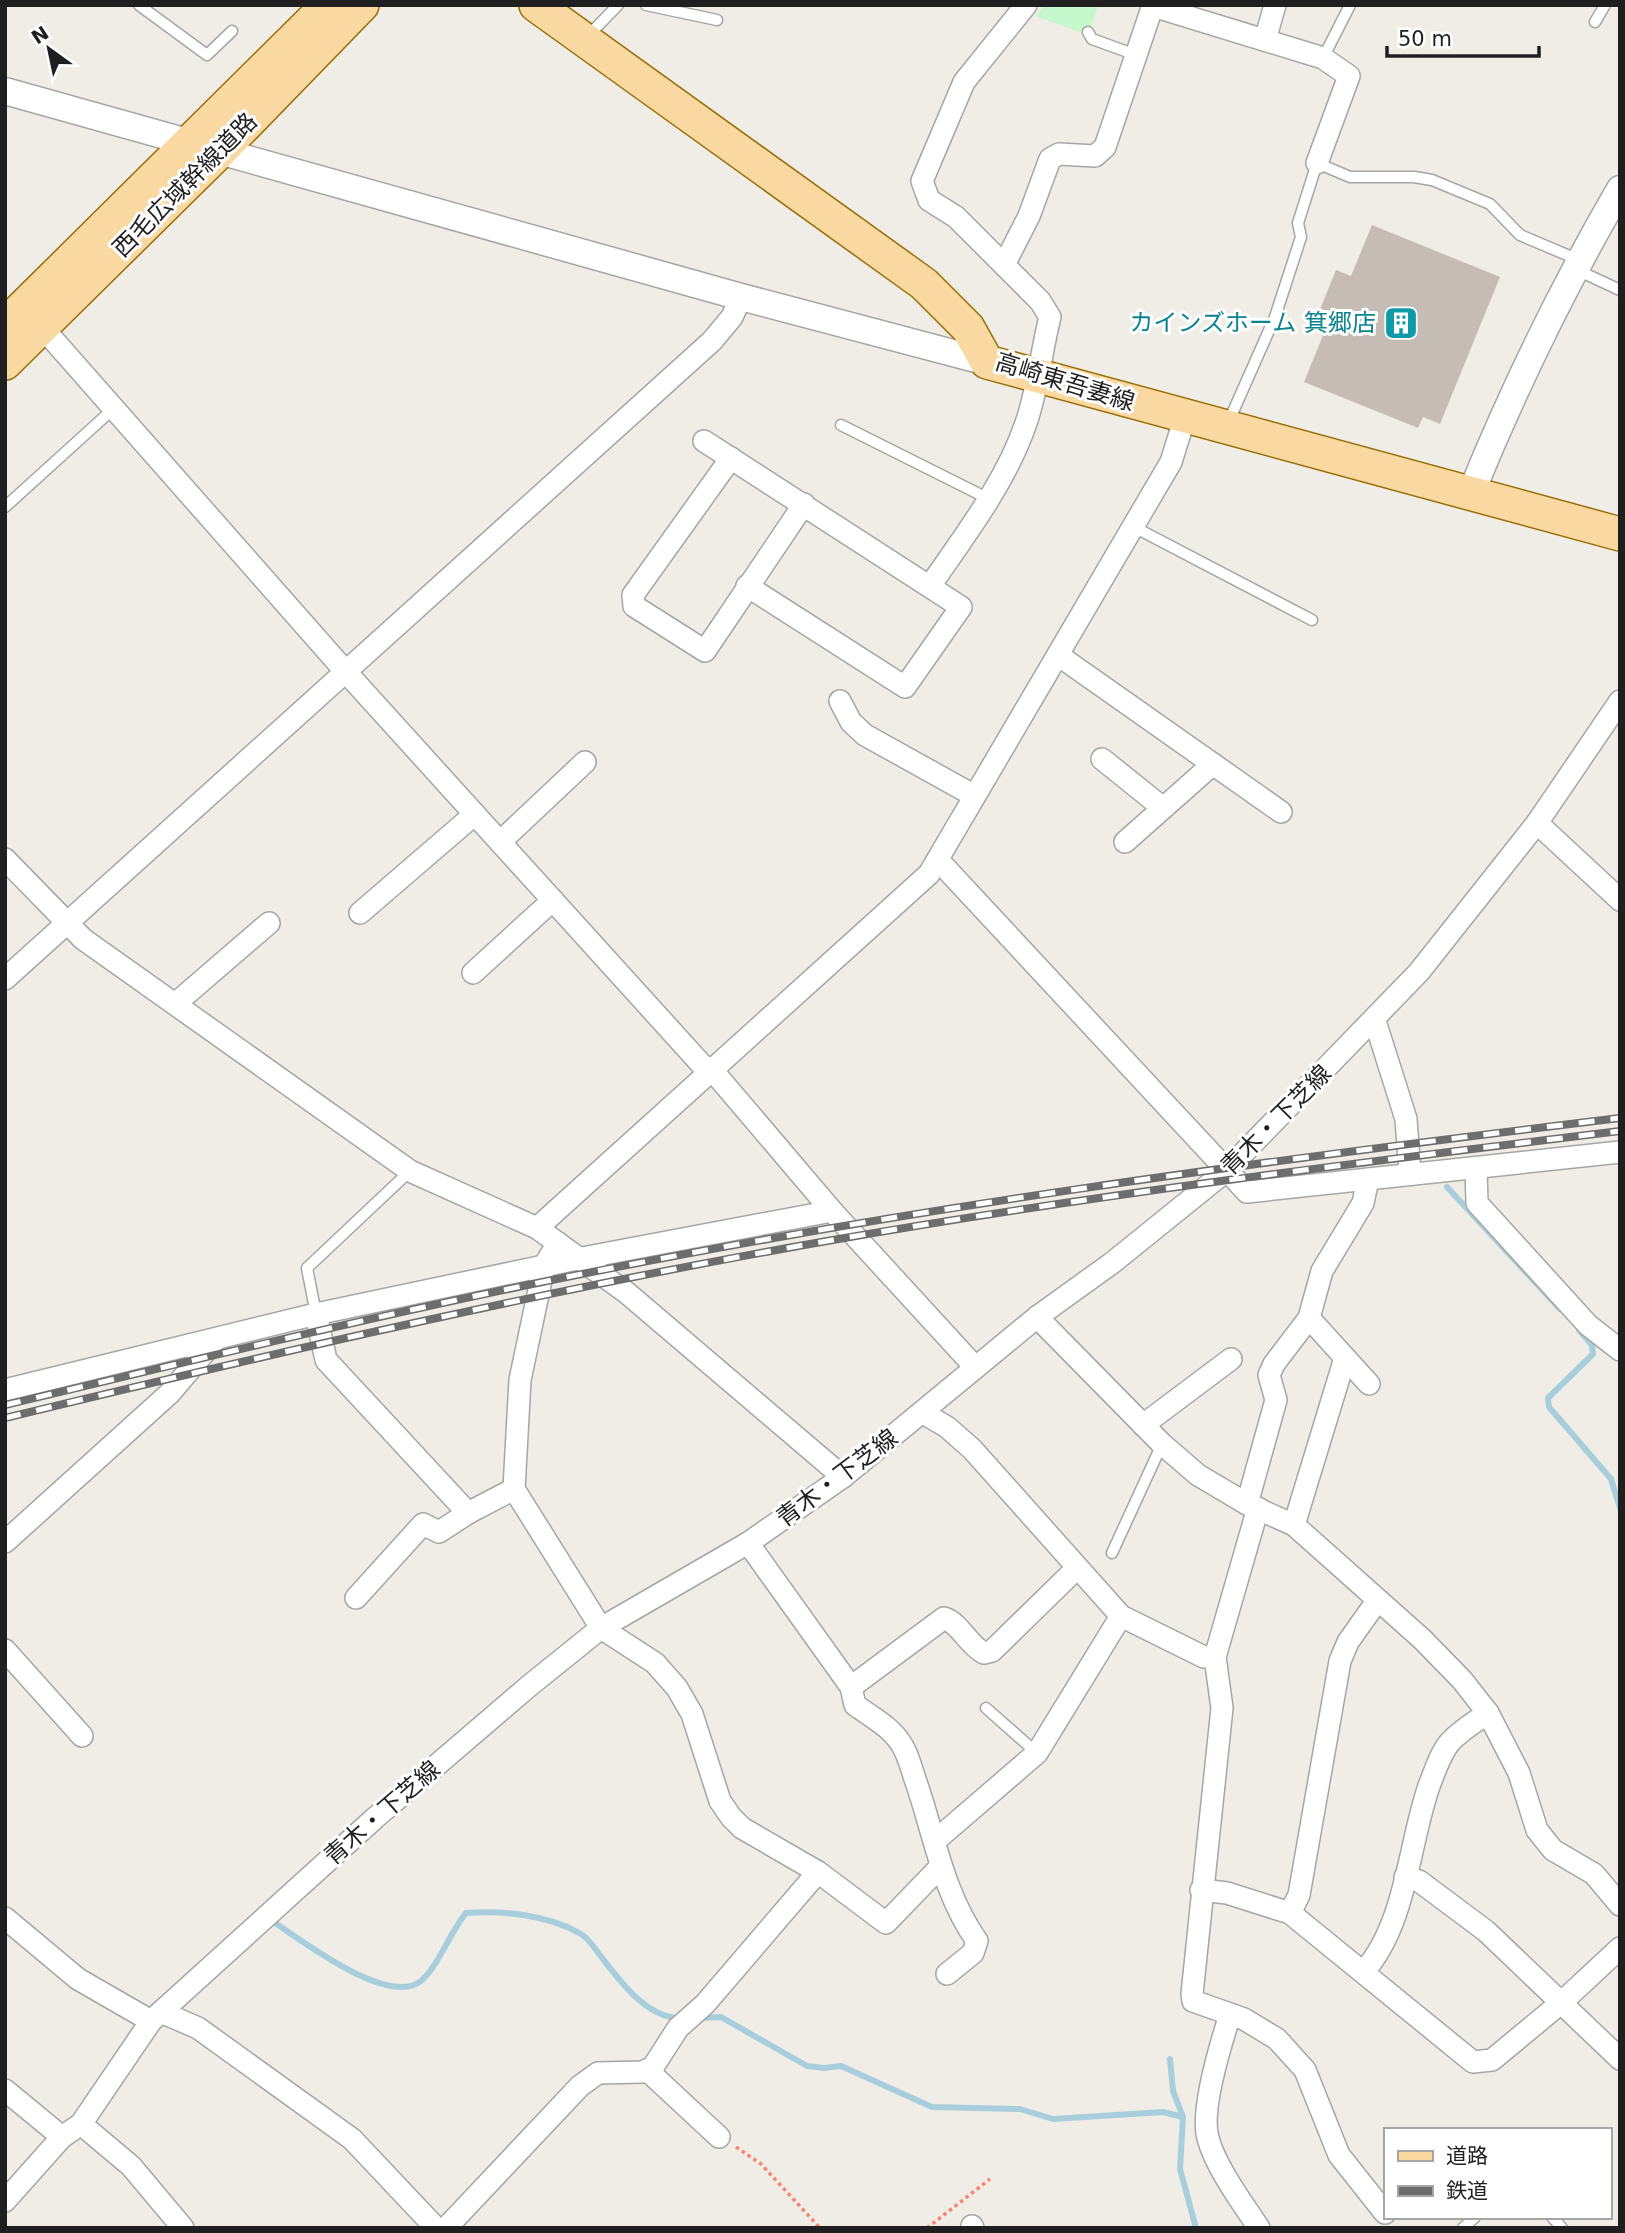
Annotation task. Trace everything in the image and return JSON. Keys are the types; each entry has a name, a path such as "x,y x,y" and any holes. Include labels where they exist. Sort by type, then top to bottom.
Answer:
{"main road":[{"name":"西毛広域幹線道路","path":"5,363 42,327 206,146 328,5"},
{"name":"西毛広域幹線道路","path":"5,325 362,5"},
{"name":"高崎東吾妻線","path":"536,5 924,284 968,328 987,362 1620,534"}],"street":[{"path":"930,586 989,499 1026,424 1050,317 1040,300 957,217 929,200 922,181 964,82 1026,5"},
{"path":"1265,40 1275,5"},
{"path":"1003,265 1029,216 1051,159 1059,154 1095,156 1105,147 1153,6 1323,58 1349,76 1317,163"},
{"path":"5,91 741,297 987,362"},
{"path":"1471,493 1515,386 1576,264 1620,189"},
{"path":"5,979 712,341 732,317 741,297"},
{"path":"42,327 346,672 702,1065 713,1071 832,1211 975,1367"},
{"path":"537,1228 929,874 1171,461 1185,417"},
{"path":"704,441 961,607 905,687 747,586"},
{"path":"732,458 633,596 634,606 705,651 804,504"},
{"path":"1058,655 1282,812"},
{"path":"840,701 851,722 865,735 973,795"},
{"name":"青木・下芝線","path":"5,2201 62,2137 81,2124 156,2017 375,1818 601,1629 748,1543 843,1477 1037,1317 1112,1263 1226,1171 1375,1021 1419,972 1536,823 1620,701"},
{"path":"1102,759 1163,808"},
{"path":"500,842 585,762"},
{"path":"1125,842 1213,764"},
{"path":"360,913 475,814"},
{"path":"1536,823 1620,900"},
{"path":"5,859 83,939 410,1171 537,1228 558,1243 658,1318 843,1477"},
{"path":"938,860 1247,1192 1620,1152"},
{"path":"473,973 553,900"},
{"path":"175,1004 269,923"},
{"path":"1375,1021 1406,1119 1410,1174"},
{"path":"1476,1168 1478,1203 1588,1325 1620,1350"},
{"path":"1368,1179 1363,1203 1322,1271 1309,1318 1274,1364 1269,1375 1276,1400 1215,1657 1222,1708 1201,1890 1193,2001 1244,2018 1277,2039 1305,2070 1339,2154 1384,2212"},
{"path":"5,1390 316,1314 577,1259 832,1211"},
{"path":"558,1243 544,1266 520,1380 514,1489 601,1629 655,1663 677,1688 692,1714 720,1801 742,1828 818,1872 886,1923 940,1867"},
{"path":"316,1314 326,1360 468,1513"},
{"path":"1037,1317 1162,1444 1198,1475 1252,1506 1294,1525 1462,1680 1488,1713 1519,1773 1537,1830 1553,1850 1594,1874 1620,1905"},
{"path":"1309,1318 1369,1384"},
{"path":"5,1542 170,1394 215,1340"},
{"path":"1294,1525 1345,1358"},
{"path":"1143,1425 1231,1359"},
{"path":"923,1413 947,1427 972,1449 1121,1615 1204,1657 1215,1657"},
{"path":"356,1598 423,1524 439,1532 514,1489"},
{"path":"748,1543 851,1687 855,1705 891,1731 904,1747 936,1840 940,1867 951,1899 977,1941 973,1953 947,1974"},
{"path":"851,1687 944,1618 950,1620 973,1647 984,1653 992,1651 1077,1568"},
{"path":"1290,1913 1298,1895 1340,1661 1348,1642 1377,1601"},
{"path":"936,1840 1037,1753 1121,1615"},
{"path":"5,1650 82,1736"},
{"path":"1364,1971 1377,1957 1390,1927 1421,1808 1437,1765 1448,1744 1488,1713"},
{"path":"446,2228 580,2085 597,2073 647,2070 653,2067 678,2028 705,2004 818,1872"},
{"path":"1405,1877 1419,1881 1486,1931 1620,2059"},
{"path":"1201,1890 1249,1899 1290,1913 1473,2062 1492,2060 1562,2002 1620,1948"},
{"path":"5,1918 78,1979 156,2017 198,2028 352,2139 436,2228"},
{"path":"1230,2015 1213,2067 1207,2136 1214,2154 1256,2227"},
{"path":"647,2070 719,2137"},
{"path":"5,2090 62,2137"},
{"path":"81,2124 131,2166 183,2228"}],"lane":[{"path":"139,5 207,55 232,31"},
{"path":"584,40 618,5"},
{"path":"646,5 717,20"},
{"path":"1323,58 1350,5"},
{"path":"1595,22 1605,5"},
{"path":"1088,32 1092,39 1136,55"},
{"path":"1229,428 1231,414 1275,317 1301,237 1298,223 1317,163 1350,177 1414,177 1432,180 1490,204 1520,236 1620,289"},
{"path":"5,507 113,410"},
{"path":"841,425 989,499"},
{"path":"1134,527 1312,620"},
{"path":"316,1314 307,1268 410,1171"},
{"path":"1112,1553 1162,1444"},
{"path":"986,1708 1037,1753"}],"path":[{"path":"719,2137 761,2164 820,2228"},
{"path":"927,2228 990,2179"}],"green space":[{"path":"1045,5 1098,5 1091,27 1093,33 1130,47 1126,57 1090,44 1085,34 1035,16"}],"building":[{"name":"カインズホーム 箕郷店","path":"1372,225 1500,277 1440,424 1423,417 1418,428 1304,382 1326,328 1316,319 1336,270 1351,276"}],"waterway":[{"path":"1447,1187 1560,1309"},
{"path":"1579,1330 1592,1345 1593,1354 1548,1398 1549,1407 1611,1479 1620,1508"},
{"path":"275,1923 325,1956 368,1979 406,1987 421,1981 427,1975 466,1913 510,1913 540,1918 584,1936 624,1985 645,2005 668,2017 681,2018"},
{"path":"698,2018 721,2017 807,2066 841,2066 932,2107 1020,2109 1053,2119 1163,2112 1183,2117"},
{"path":"1170,2059 1173,2091 1183,2117 1180,2169 1196,2228"}],"railway":[{"path":"5,1405 483,1294 817,1230 1218,1169 1620,1118"},
{"path":"5,1418 415,1323 827,1241 1124,1194 1620,1131"}],"place":[{"name":"カインズホーム 箕郷店","path":"1401,323"}]}
